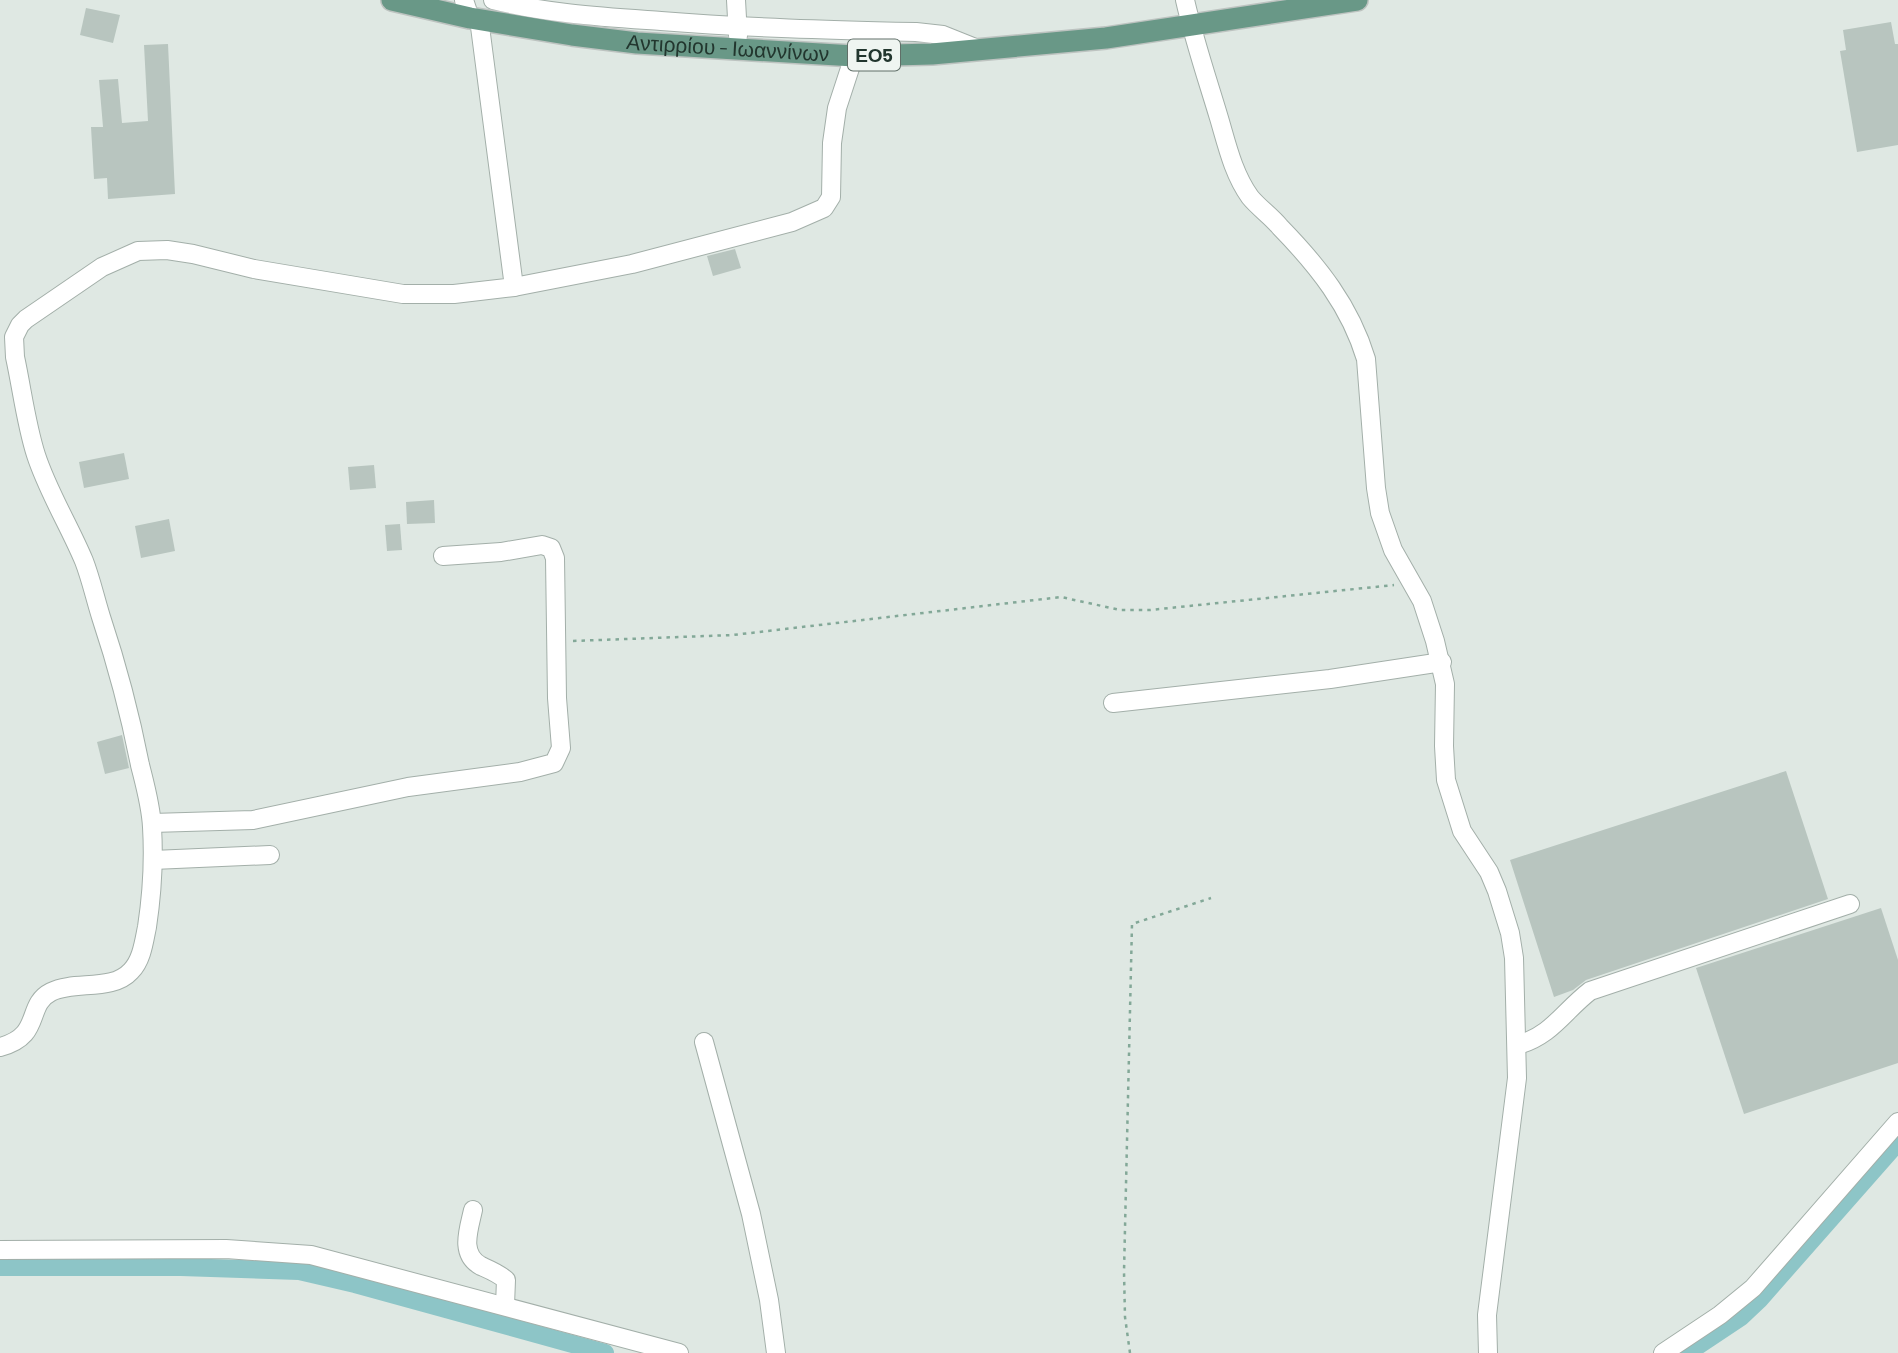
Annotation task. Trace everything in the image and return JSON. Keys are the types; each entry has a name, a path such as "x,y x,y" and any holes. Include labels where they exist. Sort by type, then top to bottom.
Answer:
{"main road":[{"name":"Αντιρρίου - Ιωαννίνων","path":"392,0 471,12 611,40 854,56 932,54 1106,38 1291,5 1357,0"}],"street":[{"path":"493,0 533,10 568,14 738,26 916,32 943,35 982,50"},
{"path":"736,0 737,50"},
{"path":"1185,0 1228,151 1243,184 1259,207 1310,258 1356,327 1366,359 1380,513 1393,550 1422,601 1442,662 1445,684 1446,780 1462,831 1489,872 1504,911 1514,958 1518,1045 1514,1106 1487,1315 1488,1353"},
{"path":"471,12 514,287"},
{"path":"0,1047 17,1041 26,1033 42,1000 51,992 72,986 114,982 132,971 142,950 151,903 153,860 152,823 116,660 85,564 47,484 36,453 13,346 20,325 102,267 131,254 153,250 193,254 254,269 403,294 454,294 514,287 632,264 792,222 824,208 831,197 834,122 854,56"},
{"path":"152,823 253,820 408,787 520,772 554,763 561,748 558,721 555,558 551,548 542,545 501,552 443,555"},
{"path":"1113,703 1330,679 1442,662"},
{"path":"153,860 270,855"},
{"path":"1518,1045 1536,1040 1545,1034 1572,1005 1590,991 1850,904"},
{"path":"704,1042 751,1213 769,1300 776,1353"},
{"path":"1663,1353 1720,1315 1754,1288 1898,1122"},
{"path":"473,1210 467,1236 469,1254 478,1264 506,1280 505,1305"},
{"path":"0,1250 279,1251 312,1255 679,1353"}],"path":[{"path":"556,642 733,635 1061,597 1120,610 1150,610 1387,587 1410,580"},
{"path":"1130,1353 1125,1317 1124,1272 1132,924 1211,898"}],"building":[{"path":"86,8 120,15 113,43 80,35"},
{"path":"1891,22 1895,44 1898,44 1898,145 1857,152 1840,51 1846,50 1843,30"},
{"path":"168,44 175,194 108,199 107,178 94,179 91,127 103,127 99,80 118,79 122,123 148,121 144,45"},
{"path":"735,249 741,268 713,276 707,256"},
{"path":"124,453 129,479 84,488 79,462"},
{"path":"374,465 376,488 350,490 348,467"},
{"path":"434,500 435,523 407,524 406,502"},
{"path":"169,519 175,551 141,558 135,526"},
{"path":"400,524 402,550 387,551 385,525"},
{"path":"122,735 129,768 105,774 97,742"},
{"path":"1786,771 1828,899 1586,980 1573,990 1554,997 1510,860"},
{"path":"1881,908 1898,960 1898,1063 1744,1114 1696,968"}],"waterway":[{"path":"1687,1353 1741,1317 1759,1300 1898,1142"},
{"path":"0,1267 181,1267 299,1271 605,1353"}]}
